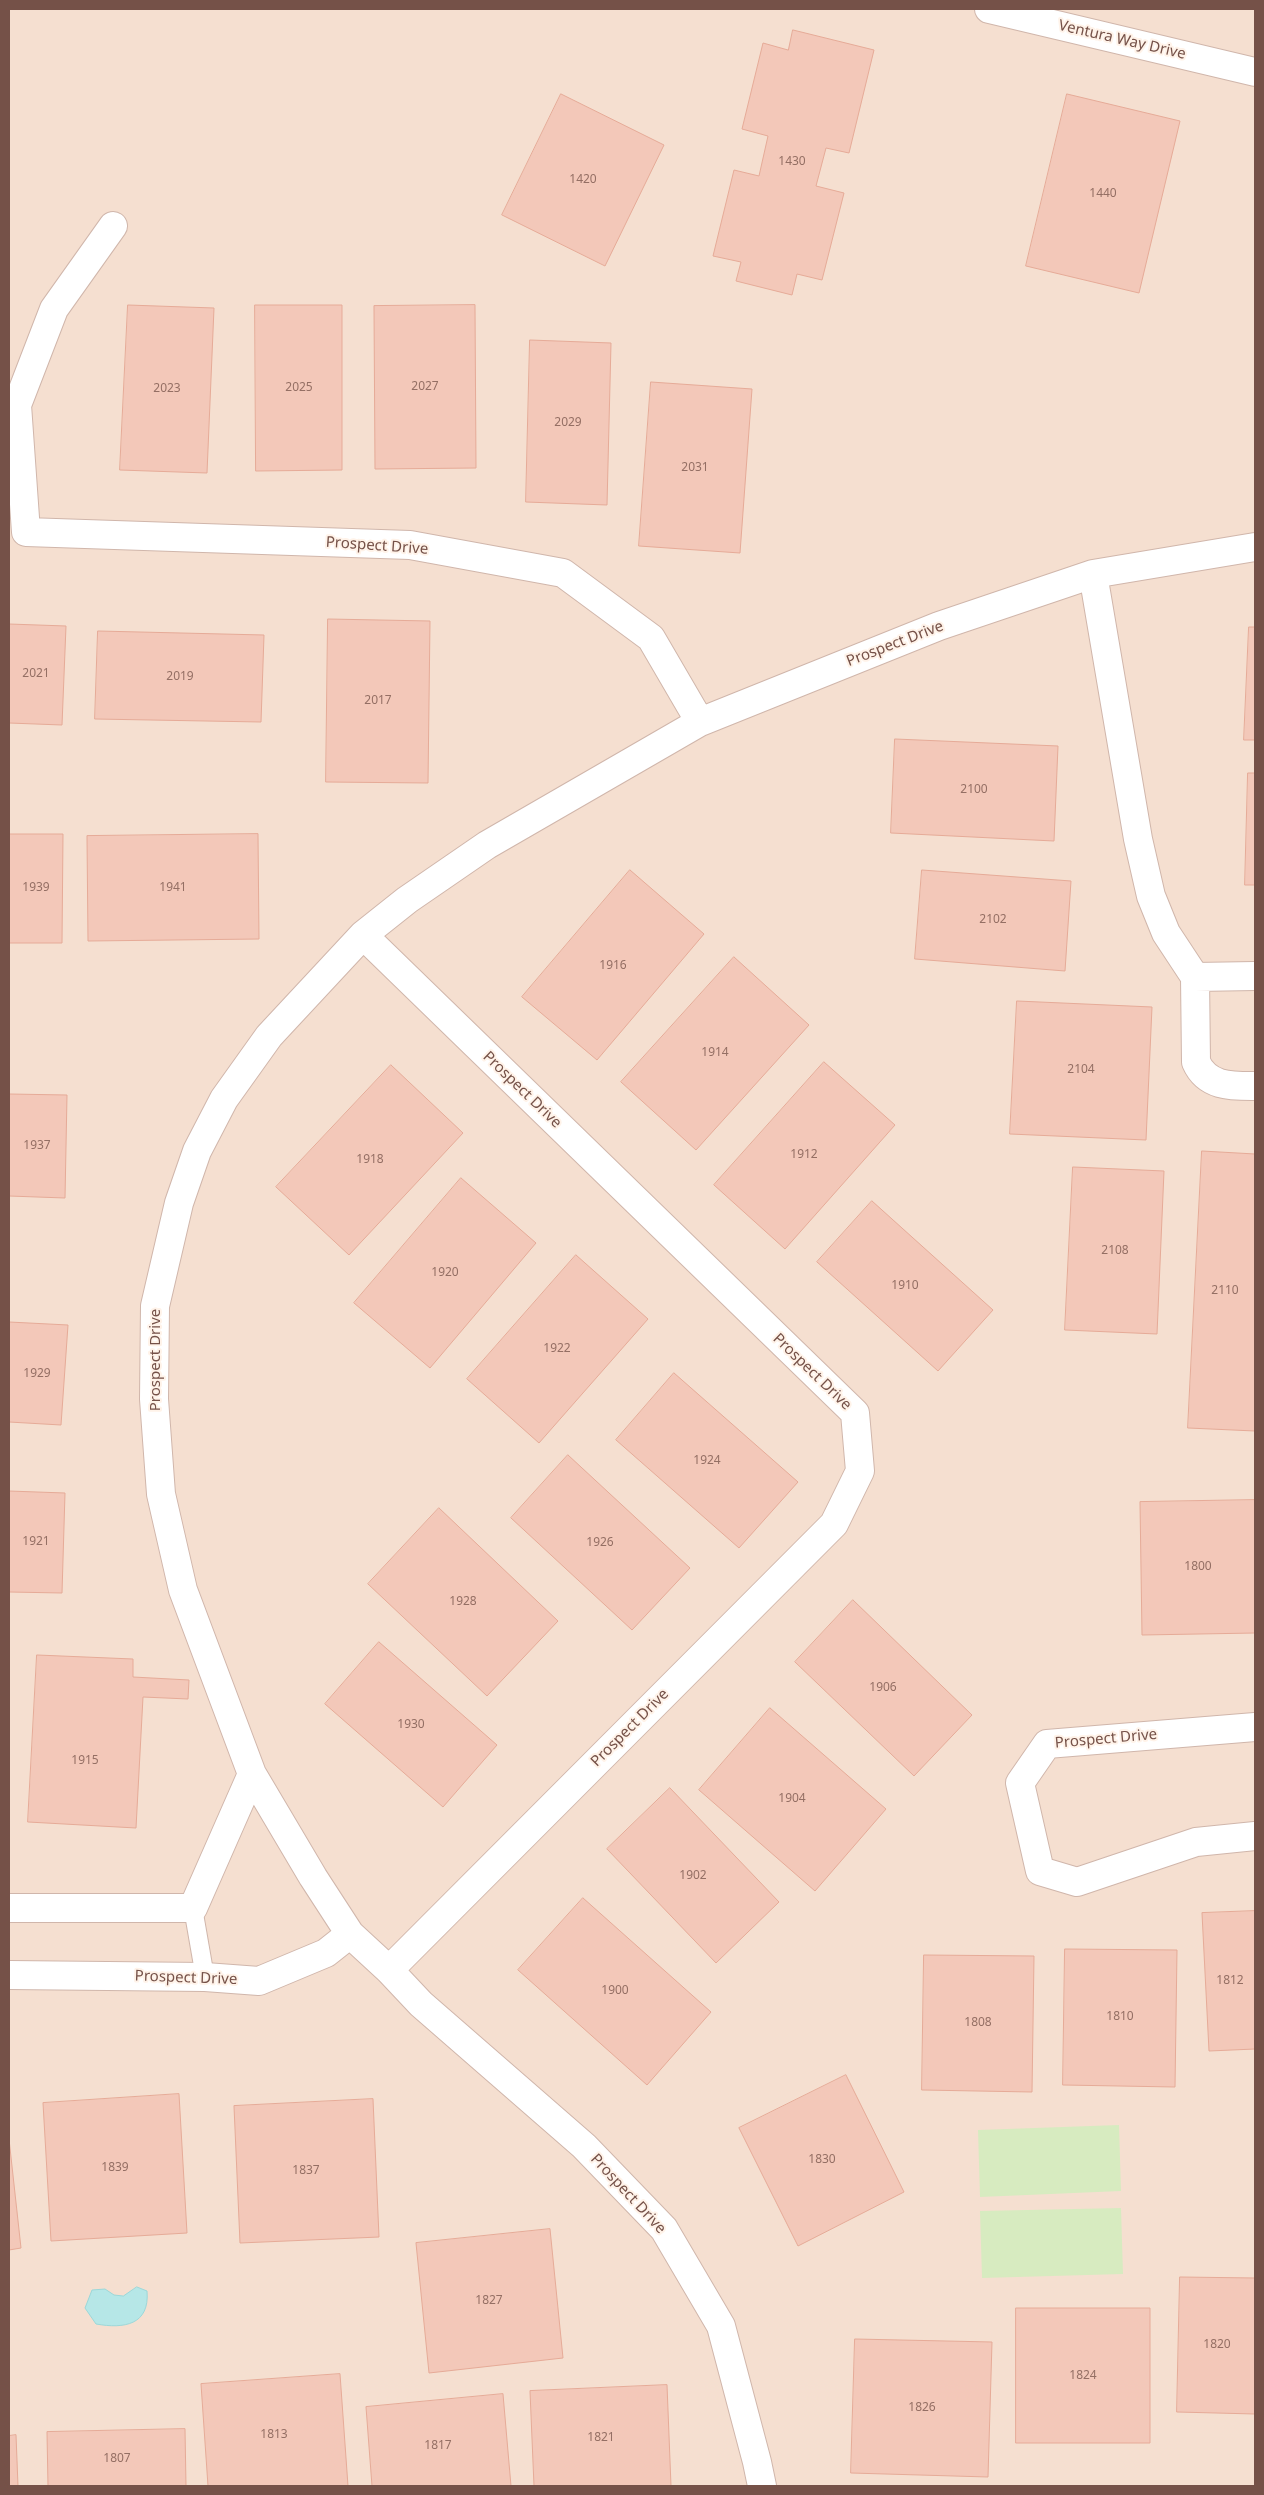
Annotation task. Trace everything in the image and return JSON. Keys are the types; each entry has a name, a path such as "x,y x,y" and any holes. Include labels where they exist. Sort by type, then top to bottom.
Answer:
{"street":[{"name":"Ventura Way Drive","path":"989,9 1255,72"},
{"name":"Prospect Drive","path":"113,226 54,309 17,405 16,489 26,532 410,545 563,573 651,638 700,722"},
{"name":"Prospect Drive","path":"762,2486 721,2326 664,2228 584,2146 421,2004 389,1970 350,1934 313,1877 252,1774 183,1590 161,1494 154,1399 155,1306 179,1203 197,1151 224,1098 269,1036 363,935 407,900 487,845 700,722 939,626 1093,574 1255,547"},
{"path":"1093,574 1138,839 1151,896 1166,933 1195,976 1196,1062 1200,1071 1217,1083 1255,1086"},
{"name":"Prospect Drive","path":"363,935 856,1414 860,1471 834,1524 389,1970"},
{"path":"1195,976 1255,976"},
{"name":"Prospect Drive","path":"1255,1726 1046,1744 1020,1783 1040,1871 1077,1882 1196,1842 1255,1836"},
{"path":"9,1908 193,1908 252,1774"},
{"name":"Prospect Drive","path":"9,1975 206,1977 259,1981 326,1953 350,1934"}],"lane":[{"path":"193,1908 206,1977"}],"shaded area":[{"path":"9,9 1255,9 1255,2486 9,2486"}],"green space":[{"path":"1119,2125 1121,2191 980,2197 978,2130"},
{"path":"1121,2208 1123,2274 982,2278 980,2211"}],"water":[{"path":"137,2287 147,2291 147,2302 140,2318 133,2322 116,2326 96,2324 85,2308 92,2290 105,2289 114,2295 123,2296"}],"building":[{"path":"793,30 874,50 849,153 826,148 816,186 844,193 822,280 797,274 792,295 736,281 741,262 713,256 734,170 759,176 768,136 742,129 763,43 788,50"},
{"path":"561,94 664,145 605,266 502,215"},
{"path":"1067,94 1180,121 1139,293 1026,266"},
{"path":"128,305 214,308 207,473 120,470"},
{"path":"255,305 342,305 342,470 256,471"},
{"path":"475,305 476,468 375,469 374,306"},
{"path":"530,340 611,343 607,505 526,502"},
{"path":"651,382 752,389 740,553 639,546"},
{"path":"328,619 430,621 428,783 326,782"},
{"path":"9,624 66,626 62,725 9,723"},
{"path":"1249,627 1255,627 1255,740 1244,740"},
{"path":"98,631 264,635 261,722 95,719"},
{"path":"895,739 1058,746 1054,841 891,833"},
{"path":"1248,773 1255,773 1255,885 1245,885"},
{"path":"9,834 63,834 62,943 9,943"},
{"path":"258,834 259,939 88,941 87,836"},
{"path":"630,870 704,934 597,1060 522,997"},
{"path":"922,870 1071,881 1065,971 915,959"},
{"path":"734,957 809,1025 696,1150 621,1082"},
{"path":"1017,1001 1152,1007 1146,1140 1010,1134"},
{"path":"824,1062 895,1125 785,1249 714,1185"},
{"path":"391,1065 463,1133 349,1255 276,1187"},
{"path":"9,1094 67,1095 65,1198 9,1196"},
{"path":"1202,1151 1255,1154 1255,1431 1188,1428"},
{"path":"1073,1167 1164,1171 1157,1334 1065,1330"},
{"path":"461,1178 536,1243 430,1368 354,1303"},
{"path":"872,1201 993,1310 938,1371 817,1262"},
{"path":"576,1255 648,1319 539,1443 467,1379"},
{"path":"9,1322 68,1325 61,1425 9,1422"},
{"path":"674,1373 798,1482 739,1548 616,1440"},
{"path":"568,1455 690,1568 632,1630 511,1518"},
{"path":"9,1491 65,1493 62,1593 9,1592"},
{"path":"1255,1500 1255,1633 1142,1635 1140,1502"},
{"path":"439,1508 558,1621 487,1696 368,1584"},
{"path":"853,1600 972,1715 914,1776 795,1662"},
{"path":"379,1642 497,1745 443,1807 325,1704"},
{"path":"37,1655 133,1659 133,1677 189,1680 188,1699 143,1697 136,1828 28,1822"},
{"path":"770,1708 886,1809 815,1891 699,1790"},
{"path":"670,1788 779,1902 716,1963 607,1849"},
{"path":"583,1898 711,2012 647,2085 518,1970"},
{"path":"1255,1911 1255,2049 1209,2051 1202,1913"},
{"path":"1065,1949 1177,1950 1175,2087 1063,2085"},
{"path":"924,1955 1034,1956 1032,2092 922,2090"},
{"path":"846,2075 904,2192 798,2246 739,2128"},
{"path":"179,2094 187,2233 51,2241 43,2103"},
{"path":"373,2099 379,2237 240,2243 234,2106"},
{"path":"9,2139 21,2248 9,2250"},
{"path":"550,2229 563,2358 429,2373 416,2243"},
{"path":"1180,2277 1255,2278 1255,2414 1177,2412"},
{"path":"1016,2308 1150,2308 1150,2443 1016,2443"},
{"path":"855,2339 992,2342 988,2477 851,2473"},
{"path":"340,2374 348,2486 208,2486 201,2384"},
{"path":"667,2385 671,2486 534,2486 530,2391"},
{"path":"503,2394 511,2486 372,2486 366,2407"},
{"path":"185,2429 186,2486 48,2486 47,2432"},
{"path":"16,2435 18,2486 9,2486 9,2436"}]}
